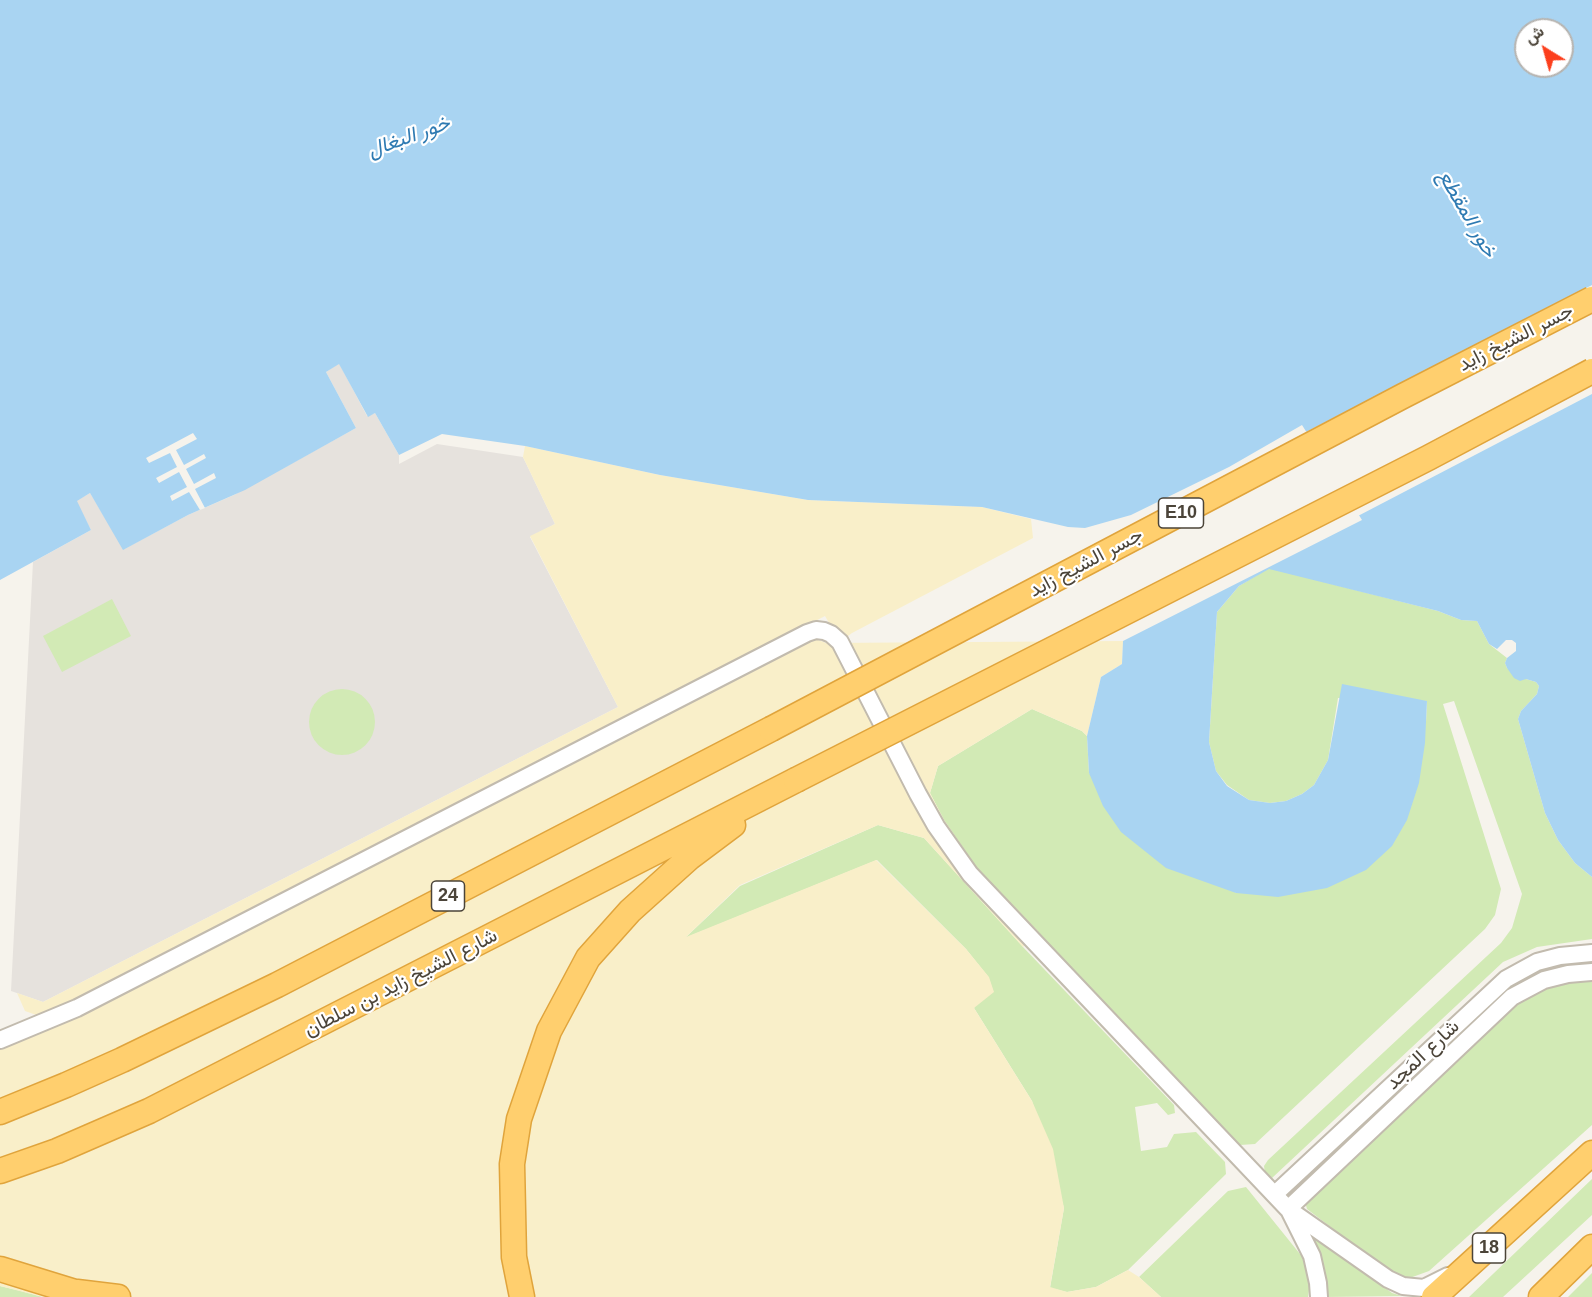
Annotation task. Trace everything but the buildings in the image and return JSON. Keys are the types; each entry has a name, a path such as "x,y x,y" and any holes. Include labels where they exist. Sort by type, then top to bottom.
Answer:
{"highway":[{"name":"جسر الشيخ زايد","path":"771,729 1592,299"},
{"path":"522,1297 514,1257 512,1164 519,1119 549,1031 588,958 630,910 689,858 796,780 1428,458 1592,371"},
{"name":"24","path":"0,1112 113,1064 277,985 771,729"},
{"name":"شارع الشيخ زايد بن سلطان","path":"0,1172 57,1151 149,1111 796,780"},
{"name":"18","path":"1434,1297 1592,1153"},
{"path":"1541,1297 1592,1247"},
{"path":"0,1269 84,1295 118,1297"}],"street":[{"path":"0,1040 88,1002 816,630 831,634 840,642 918,794 936,826 970,874 1288,1209 1388,1280 1403,1286 1424,1288 1477,1258"},
{"name":"شارع المَجد","path":"1275,1194 1506,979 1526,966 1548,958 1592,952"},
{"name":"شارع المَجد","path":"1288,1209 1512,997 1544,980 1568,974 1592,972"},
{"path":"1288,1209 1312,1256 1319,1297"}],"shaded area":[{"path":"339,363 367,416 375,413 399,455 399,464 437,444 523,457 555,524 530,537 618,707 43,1002 11,991 33,562 91,530 76,501 90,493 124,549 188,515 234,495 356,428 326,372"}],"green space":[{"path":"1269,568 1438,611 1461,620 1477,621 1489,644 1507,658 1505,663 1507,668 1536,682 1539,686 1537,694 1521,711 1518,719 1545,813 1558,840 1575,863 1592,877 1592,939 1537,947 1503,962 1272,1178 1265,1174 1264,1166 1268,1160 1501,943 1512,928 1522,894 1454,701 1443,704 1501,889 1495,915 1485,929 1255,1144 1240,1145 977,868 944,820 930,793 938,766 1032,709 1082,731 1087,736 1089,773 1236,893 1426,722 1427,701 1338,698 1328,760 1314,785 1302,794 1286,801 1270,803 1249,800 1227,785 1216,771 1209,742 1217,612 1239,586"},
{"path":"112,599 131,636 62,672 43,636"},
{"path":"336,689 348,689 360,694 370,704 375,722 373,735 360,750 348,755 336,755 324,750 314,740 309,728 309,716 314,704 324,694"},
{"path":"878,825 924,838 1023,947 1174,1105 1175,1113 1168,1115 1157,1103 1135,1107 1141,1151 1167,1147 1174,1134 1196,1132 1225,1162 1226,1174 1128,1270 1096,1287 1067,1292 1050,1288 1064,1208 1032,1101 974,1008 989,978 966,949 877,860 685,938 740,886"},
{"path":"1592,980 1592,1125 1429,1271 1407,1279 1392,1274 1307,1209 1305,1202 1519,1002 1555,984"},
{"path":"1592,1179 1592,1215 1503,1297 1469,1297"},
{"path":"1246,1187 1304,1259 1310,1284 1308,1297 1161,1297 1139,1277 1228,1191"},
{"path":"1308,1233 1312,1233 1392,1293 1402,1296 1324,1297"},
{"path":"1592,1273 1592,1297 1568,1297"},
{"path":"0,1286 17,1290 43,1297 0,1297"}],"sand":[{"path":"525,446 660,475 808,500 982,507 1031,519 1033,538 852,633 840,642 825,616 155,963 39,1016 25,1011 17,993 43,1002 618,707 530,536 555,524 523,457"},
{"path":"816,639 826,643 1123,641 1122,664 1101,677 1087,736 1082,731 1032,709 938,766 930,793 944,820 977,868 1038,931 1023,947 924,838 878,825 740,885 686,937 876,860 966,949 989,977 994,992 974,1008 1032,1101 1053,1149 1064,1208 1050,1287 1067,1292 1096,1287 1128,1270 1161,1297 43,1297 0,1286 0,1048 76,1018"}],"water":[{"path":"0,0 1592,0 1592,877 1575,863 1558,840 1545,813 1518,719 1521,711 1537,694 1539,686 1536,682 1526,679 1520,681 1514,678 1507,668 1505,663 1507,658 1516,651 1516,643 1506,640 1497,649 1489,644 1477,621 1461,620 1438,611 1269,569 1239,586 1217,612 1209,742 1216,771 1227,786 1249,800 1270,803 1286,801 1302,794 1314,785 1328,760 1342,684 1427,701 1425,743 1419,783 1407,820 1392,846 1366,870 1327,888 1278,897 1236,893 1166,868 1121,832 1103,806 1089,773 1087,736 1101,677 1122,664 1123,641 1362,520 1302,425 1229,467 1131,515 1085,528 1068,527 982,507 808,500 660,475 525,446 442,434 399,455 375,413 368,417 339,364 326,372 356,428 245,490 188,515 123,550 90,493 77,501 91,530 0,580"}],"pier":[{"path":"1592,285 1592,394 1356,517 1304,433"},
{"path":"193,433 197,439 176,450 184,465 204,454 206,458 186,469 194,484 214,473 216,478 195,489 205,508 200,510 189,492 172,501 170,496 187,487 179,472 159,483 156,478 177,467 170,453 149,463 146,458"},
{"path":"1291,551 1120,641 1121,638"}],"water label":[{"name":"خور البغال","path":"409,137"},
{"name":"خور المقطع","path":"1467,214"}]}
